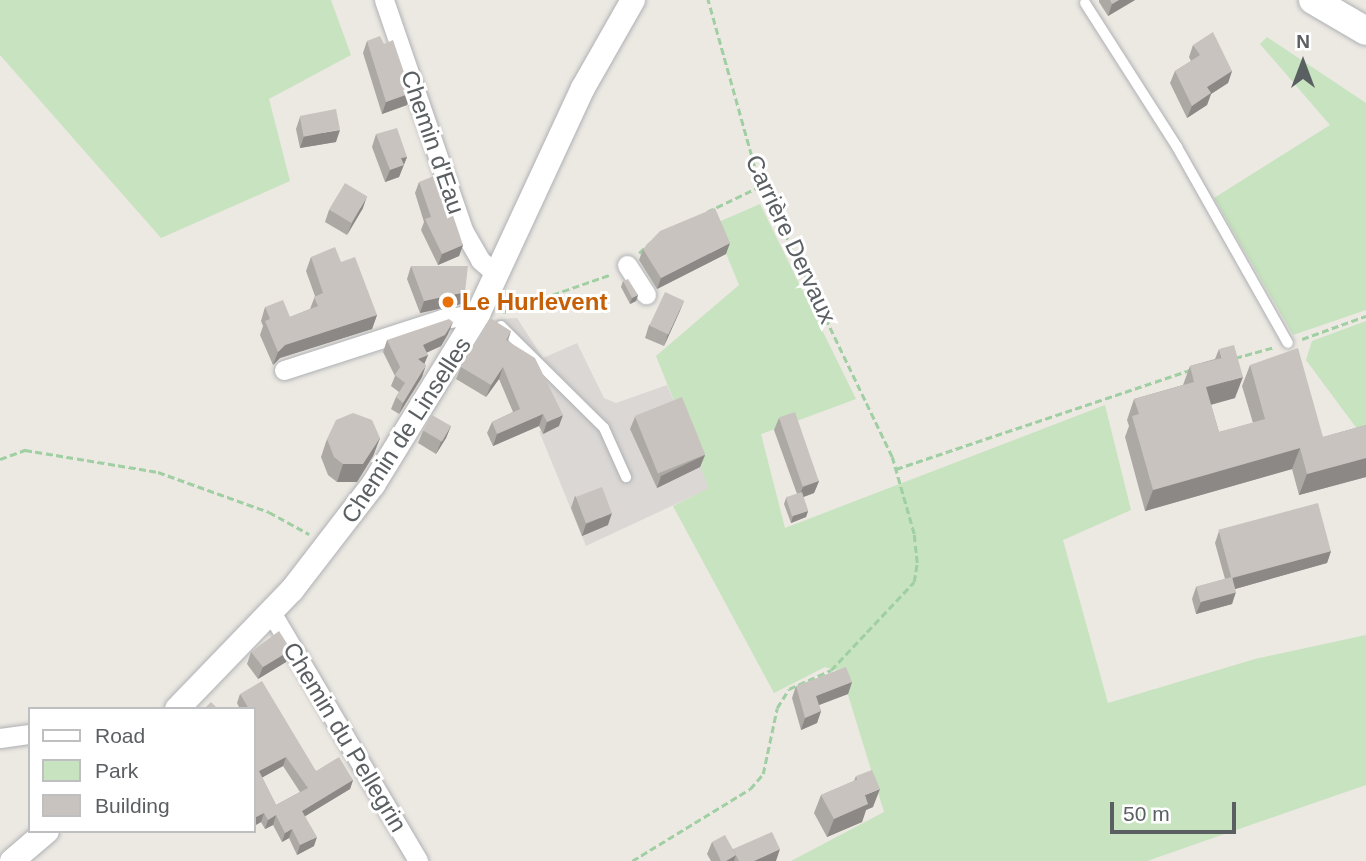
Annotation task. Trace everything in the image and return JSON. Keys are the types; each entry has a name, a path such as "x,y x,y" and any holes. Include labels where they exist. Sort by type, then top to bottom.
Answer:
{"main road":[{"path":"1313,0 1366,31"}],"street":[{"name":"Chemin d'Eau","path":"384,0 463,230 480,260 497,275"},
{"name":"Chemin de Linselles","path":"179,707 271,612 330,545 400,444 478,314 583,88 634,0"},
{"path":"627,265 646,294"},
{"path":"284,370 442,319 478,314"},
{"name":"Chemin du Pellegrin","path":"271,612 418,861"},
{"path":"0,738 28,734"},
{"path":"12,861 45,833"}],"lane":[{"path":"1085,3 1177,147 1288,343"},
{"path":"478,314 526,347 604,428 626,477"}],"path":[{"name":"Carrière Dervaux","path":"632,861 750,789 763,774 776,708 789,689 831,670 914,582 914,534 895,469 761,185 708,0"},
{"path":"697,216 761,185"},
{"path":"478,314 514,311 627,265 666,231"},
{"path":"1227,360 1288,343 1366,316"},
{"path":"895,469 1192,370"},
{"path":"0,459 25,450 158,471 269,512 330,545"}],"shaded area":[{"path":"517,318 543,358 577,343 604,398 616,403 667,385 710,488 586,546 539,431 545,430 518,378 473,345 487,320"}],"green space":[{"path":"0,0 331,0 351,55 269,99 290,181 161,238 0,55"},
{"path":"1267,37 1366,103 1366,310 1293,335 1214,198 1330,125 1260,44"},
{"path":"760,204 856,399 761,434 785,528 1105,405 1131,510 1063,540 1108,703 1255,659 1366,635 1366,785 1147,861 791,861 884,812 841,672 825,667 774,693 673,506 709,488 656,356 739,285 714,224"},
{"path":"1366,321 1366,441 1306,360 1312,341"}],"building":[{"path":"1213,32 1232,71 1207,87 1211,93 1192,106 1175,71 1200,55 1193,45"},
{"path":"380,36 384,44 393,40 411,93 386,102 367,41"},
{"path":"336,109 340,130 304,137 300,116"},
{"path":"397,128 407,157 401,158 404,165 390,170 376,134"},
{"path":"439,174 463,245 442,254 425,219 431,217 419,182"},
{"path":"345,183 367,196 351,223 329,210"},
{"path":"715,208 730,243 661,278 643,249 660,231"},
{"path":"335,247 341,262 355,257 377,315 285,345 278,352 265,321 270,319 265,307 283,300 290,317 318,306 314,297 323,293 311,257"},
{"path":"411,266 468,266 465,292 424,301"},
{"path":"628,279 638,295 632,298 623,281"},
{"path":"665,292 684,301 668,334 649,326"},
{"path":"490,318 511,331 506,340 535,358 563,415 547,422 543,414 497,434 492,422 520,409 503,367 491,385 461,367"},
{"path":"449,319 453,322 445,335 423,345 428,355 418,359 426,365 403,403 396,397 405,383 395,375 400,367 387,340"},
{"path":"1234,345 1243,377 1206,387 1219,432 1265,419 1250,365 1298,348 1323,437 1366,425 1366,458 1307,474 1300,448 1153,490 1132,416 1139,414 1134,399 1194,382 1190,366 1222,358 1219,349"},
{"path":"682,397 705,454 658,474 635,416"},
{"path":"795,412 819,481 803,487 779,418"},
{"path":"353,413 372,420 380,438 363,464 343,464 334,457 327,439 336,420"},
{"path":"432,415 451,426 442,442 423,431"},
{"path":"602,487 612,513 586,523 576,497"},
{"path":"802,492 808,511 792,516 786,497"},
{"path":"1318,503 1331,551 1231,578 1219,530"},
{"path":"1232,577 1236,592 1200,602 1196,587"},
{"path":"279,631 291,650 263,667 251,652"},
{"path":"846,667 852,682 816,696 821,711 805,718 796,686"},
{"path":"262,681 316,771 339,757 353,780 302,811 317,837 300,845 292,829 285,833 276,815 268,820 264,813 256,817 256,707 248,707 240,694","holes":["286,757 308,788 276,805 259,771"]},
{"path":"872,770 880,789 865,795 868,804 834,819 821,795"},
{"path":"772,832 780,849 754,861 739,861 733,849"},
{"path":"725,835 736,855 721,861 712,842"}],"place":[{"name":"Le Hurlevent","path":"448,302"}]}
